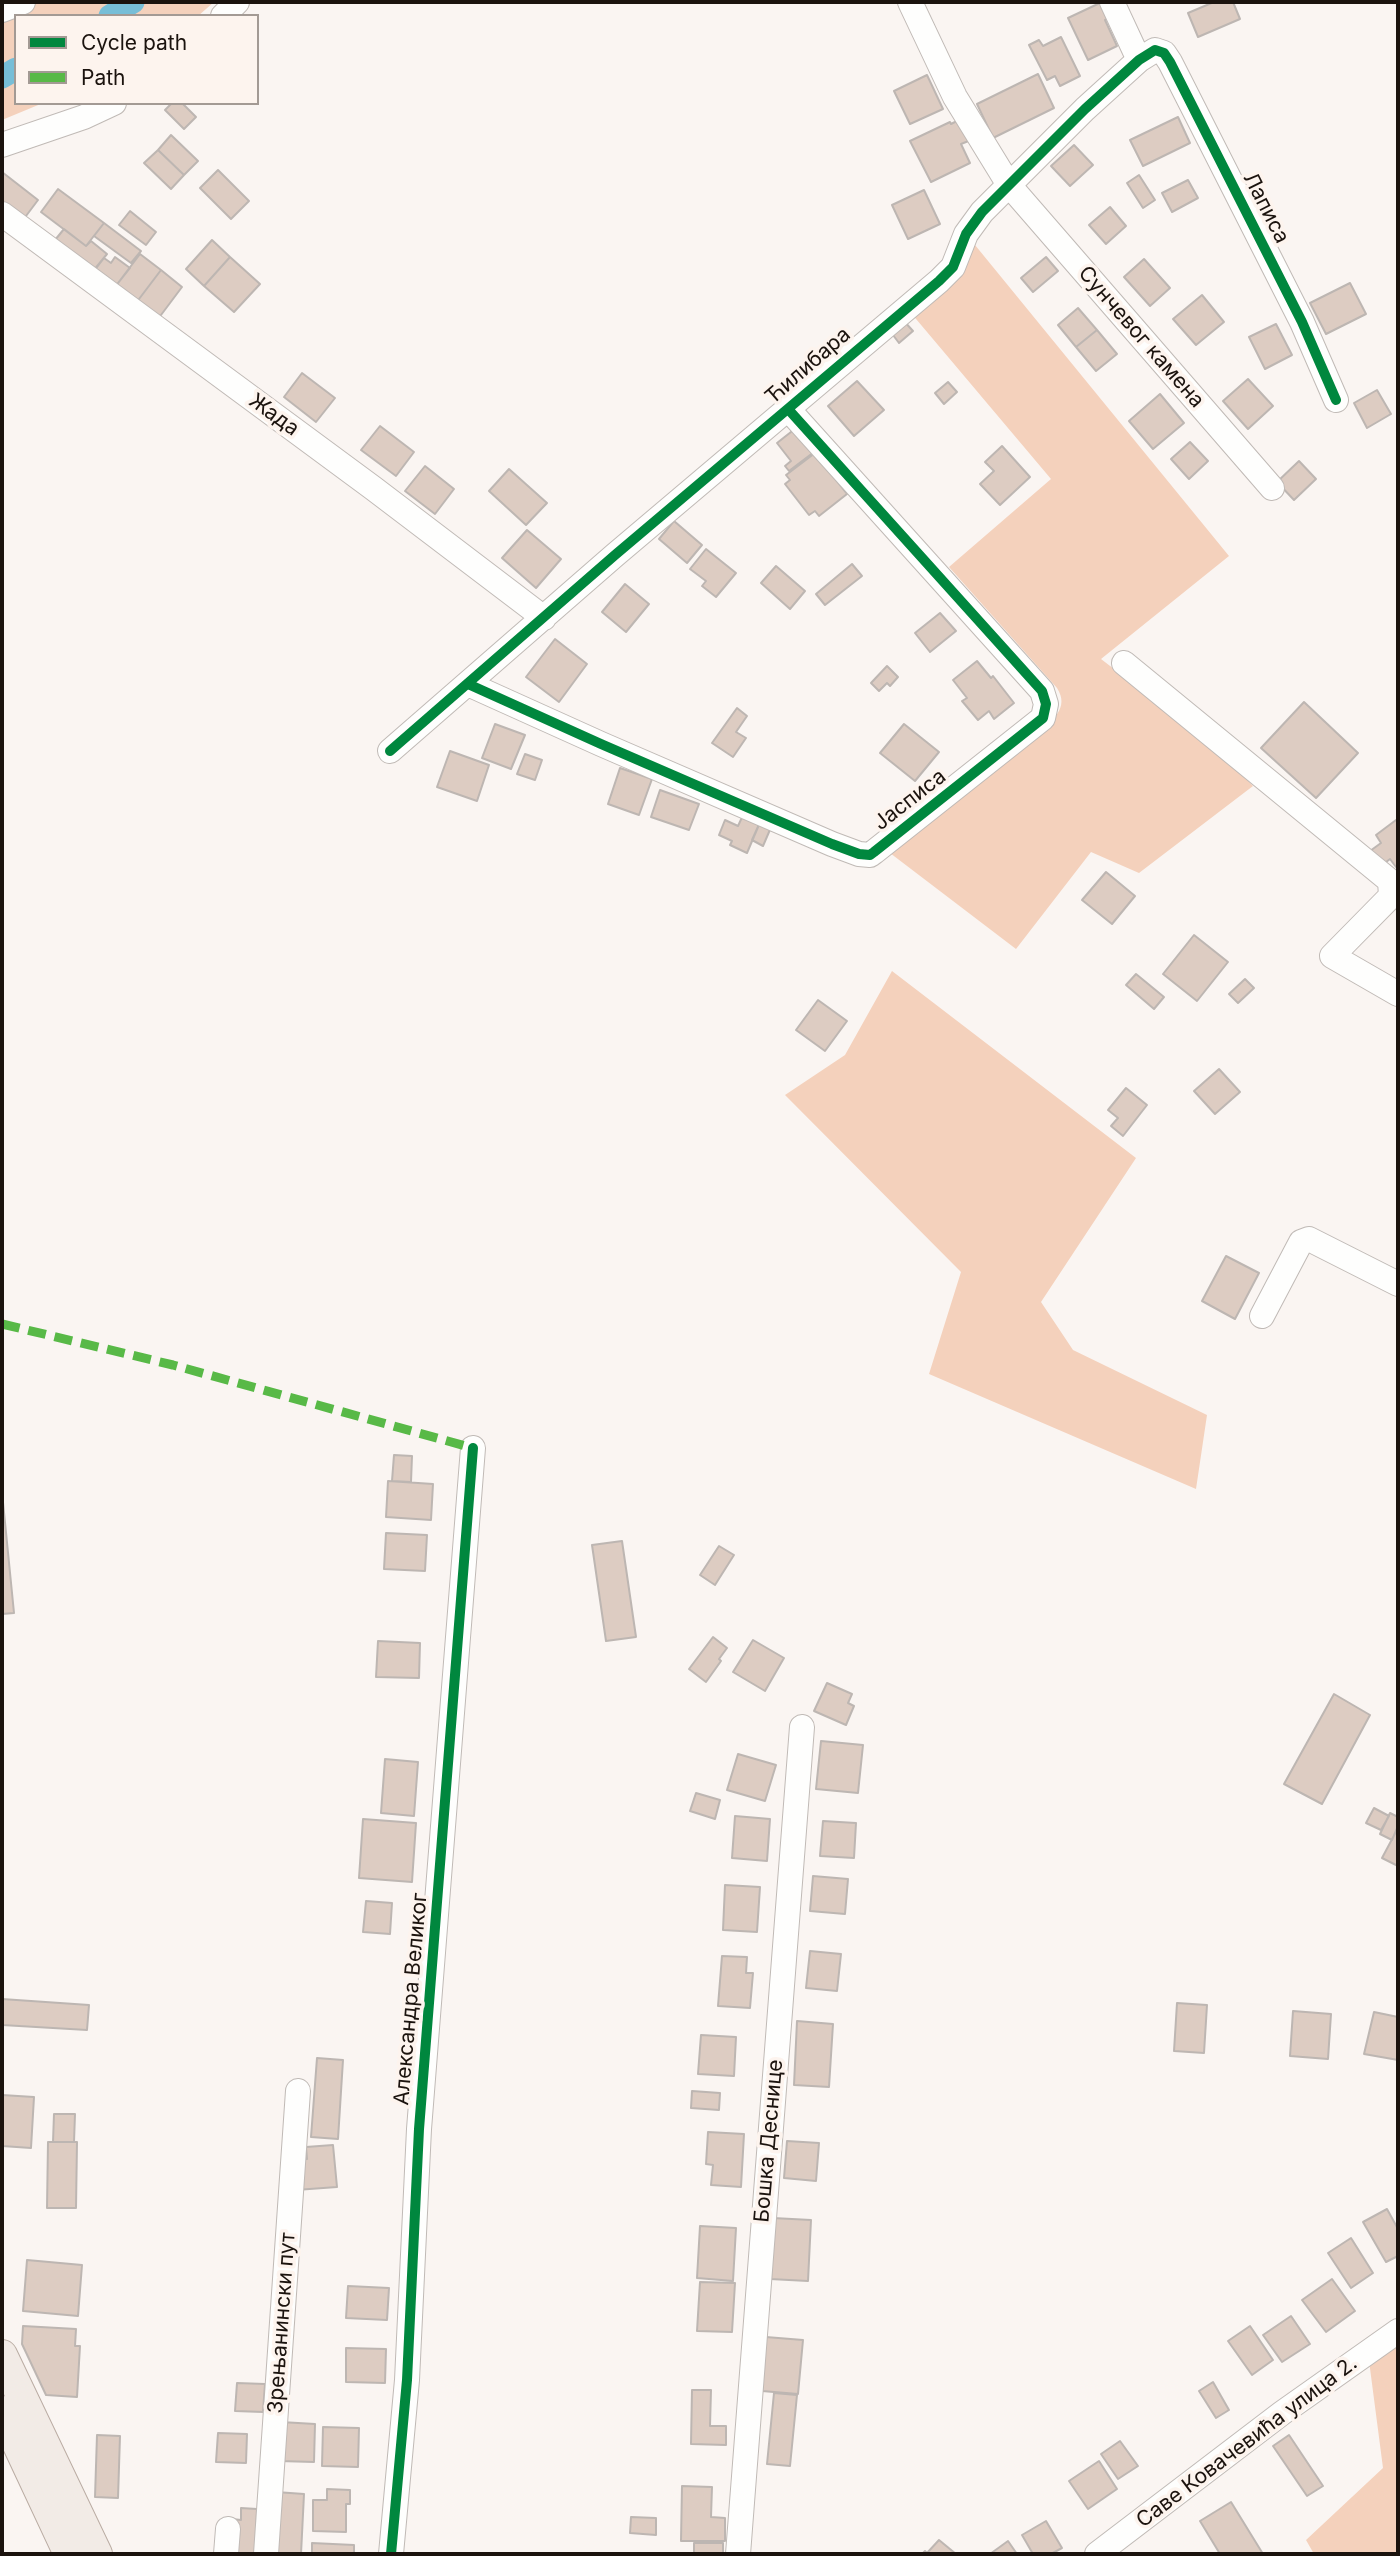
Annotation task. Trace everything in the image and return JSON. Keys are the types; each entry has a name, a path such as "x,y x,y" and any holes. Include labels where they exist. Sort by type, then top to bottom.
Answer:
{"main road":[{"path":"2,2355 97,2554"},
{"path":"3,2417 69,2554"}],"street":[{"path":"2,10 23,2"},
{"name":"Сунчевог камена","path":"910,2 955,97 1009,185 1272,488"},
{"path":"1112,2 1142,57"},
{"name":"Лаписа","path":"1142,57 1159,51 1170,62 1302,322 1336,400"},
{"name":"Ћилибара","path":"468,684 615,555 948,272 953,267 970,228 1009,185 1142,57"},
{"path":"2,145 84,117 110,105"},
{"name":"Жада","path":"2,214 544,618"},
{"name":"Јасписа","path":"468,684 614,750 832,844 864,855 874,852 1043,718 1046,704 1042,691 788,409"},
{"path":"1124,663 1390,881 1391,896 1332,956 1398,994"},
{"path":"390,751 468,684"},
{"path":"1262,1316 1301,1242 1309,1239 1398,1284"},
{"name":"Александра Великог","path":"391,2554 407,2380 419,2129 473,1448"},
{"name":"Бошка Деснице","path":"738,2554 802,1727"},
{"name":"Зрењанински пут","path":"266,2554 298,2091"},
{"name":"Саве Ковачевића улица 2.","path":"1097,2554 1282,2413 1398,2331"},
{"path":"226,2554 228,2529"}],"shaded area":[{"path":"22,2 214,2 200,14 14,14 14,105 38,105 2,120 2,9"},
{"path":"975,245 1229,556 1101,659 1218,749 1253,786 1139,873 1091,852 1016,949 890,853 1048,724 1058,714 1061,702 1057,688 949,567 1051,479 911,313 965,265"},
{"path":"892,971 1136,1158 1041,1302 1073,1350 1207,1415 1196,1489 929,1374 961,1272 785,1095 845,1055"},
{"path":"1398,2331 1398,2554 1314,2554 1306,2540 1383,2468 1368,2353"}],"building":[{"path":"1102,2 1114,16 1105,20 1117,46 1088,60 1068,18"},
{"path":"1214,2 1233,2 1240,19 1198,37 1188,13"},
{"path":"1061,37 1080,76 1060,86 1055,76 1047,80 1029,45 1039,40 1043,46"},
{"path":"1038,74 1054,108 993,138 977,104"},
{"path":"927,75 943,109 910,124 894,91"},
{"path":"170,105 184,105 196,117 184,129 165,110"},
{"path":"1178,117 1190,143 1143,166 1130,140"},
{"path":"961,119 971,140 961,144 970,163 931,182 910,141"},
{"path":"171,135 198,161 184,175 158,150"},
{"path":"1074,145 1093,165 1070,186 1051,166"},
{"path":"158,150 184,175 171,189 144,163"},
{"path":"218,170 249,201 231,219 200,188"},
{"path":"2,172 38,200 23,220 2,204"},
{"path":"1139,175 1155,200 1143,208 1127,183"},
{"path":"1188,180 1198,198 1172,212 1162,193"},
{"path":"58,189 104,223 86,246 41,212"},
{"path":"924,190 940,224 908,239 892,205"},
{"path":"1110,207 1126,226 1106,244 1089,225"},
{"path":"130,211 156,232 146,245 119,225"},
{"path":"104,223 141,251 131,263 94,236"},
{"path":"64,229 86,246 91,241 107,254 94,270 55,240"},
{"path":"212,240 230,257 204,286 186,269"},
{"path":"140,254 161,270 136,303 115,287"},
{"path":"115,257 130,268 115,287 94,271 104,258 111,263"},
{"path":"230,257 260,284 234,312 204,286"},
{"path":"1046,257 1058,271 1033,292 1021,278"},
{"path":"1144,259 1170,288 1150,306 1124,277"},
{"path":"161,270 182,287 158,319 136,303"},
{"path":"1350,283 1366,314 1326,334 1310,303"},
{"path":"1202,295 1224,322 1196,345 1173,319"},
{"path":"1078,308 1097,330 1076,347 1058,325"},
{"path":"903,320 913,331 899,343 890,331"},
{"path":"1276,324 1292,355 1265,369 1249,337"},
{"path":"1097,330 1117,354 1096,371 1076,347"},
{"path":"302,373 335,398 316,422 284,397"},
{"path":"1248,379 1273,406 1248,429 1223,401"},
{"path":"857,381 884,410 854,436 828,406"},
{"path":"948,382 957,392 944,404 935,393"},
{"path":"1377,390 1391,414 1367,428 1354,403"},
{"path":"1160,394 1184,423 1153,449 1129,421"},
{"path":"380,426 414,452 396,476 361,450"},
{"path":"796,428 814,452 789,471 785,466 791,461 777,443"},
{"path":"1190,442 1208,461 1189,479 1171,459"},
{"path":"1002,446 1030,477 1000,505 980,484 994,471 985,462"},
{"path":"815,453 847,494 819,516 815,511 809,515 785,484 790,480 786,475"},
{"path":"1299,461 1316,479 1294,500 1277,482"},
{"path":"425,466 454,489 435,514 405,491"},
{"path":"509,469 547,503 526,525 489,491"},
{"path":"674,521 702,545 687,563 659,539"},
{"path":"527,530 561,559 536,588 502,558"},
{"path":"706,549 736,573 716,597 702,586 706,581 690,569"},
{"path":"852,564 862,576 825,605 816,594"},
{"path":"776,566 805,591 790,609 761,583"},
{"path":"625,584 649,604 626,632 602,612"},
{"path":"940,613 956,631 930,652 915,633"},
{"path":"555,639 587,664 559,702 526,677"},
{"path":"977,661 1014,703 994,719 989,711 978,720 962,701 967,698 953,680"},
{"path":"887,666 898,677 890,686 887,683 879,691 871,683"},
{"path":"1304,702 1358,753 1316,798 1261,748"},
{"path":"737,708 747,716 736,732 746,738 733,757 712,743"},
{"path":"495,724 525,735 511,769 482,758"},
{"path":"904,724 939,752 915,781 880,753"},
{"path":"450,751 489,765 477,801 437,787"},
{"path":"525,754 542,760 535,780 517,774"},
{"path":"620,768 652,779 639,815 608,804"},
{"path":"660,790 699,804 689,830 651,817"},
{"path":"744,813 761,820 747,853 730,845 732,841 719,835 725,820 738,826"},
{"path":"761,820 772,825 763,846 752,840"},
{"path":"1396,820 1398,866 1390,859 1381,866 1370,851 1381,843 1376,835"},
{"path":"1106,872 1135,896 1112,924 1082,900"},
{"path":"1194,935 1228,962 1197,1001 1163,974"},
{"path":"1136,974 1164,997 1154,1009 1126,985"},
{"path":"1245,979 1254,988 1238,1003 1229,994"},
{"path":"818,1000 847,1021 825,1051 796,1030"},
{"path":"1219,1069 1240,1092 1215,1114 1194,1091"},
{"path":"1126,1088 1147,1105 1123,1136 1111,1126 1118,1118 1108,1110"},
{"path":"1226,1256 1259,1273 1235,1319 1202,1301"},
{"path":"394,1455 412,1456 411,1482 392,1481"},
{"path":"388,1481 433,1484 431,1520 386,1517"},
{"path":"2,1492 14,1613 2,1614"},
{"path":"386,1533 427,1535 425,1571 384,1569"},
{"path":"622,1541 636,1637 606,1641 592,1545"},
{"path":"719,1546 734,1555 715,1585 700,1575"},
{"path":"713,1637 727,1648 706,1682 689,1669"},
{"path":"753,1640 784,1658 765,1691 733,1672"},
{"path":"378,1641 420,1643 419,1678 376,1677"},
{"path":"827,1683 852,1694 848,1703 854,1706 846,1725 814,1711"},
{"path":"1334,1694 1370,1715 1322,1804 1284,1784"},
{"path":"821,1741 863,1745 858,1793 816,1789"},
{"path":"738,1754 776,1765 765,1801 727,1790"},
{"path":"385,1759 418,1762 414,1816 381,1813"},
{"path":"696,1793 720,1800 715,1819 690,1811"},
{"path":"1374,1808 1389,1816 1381,1830 1366,1823"},
{"path":"1390,1813 1398,1817 1398,1826 1392,1840 1380,1834"},
{"path":"735,1816 770,1819 767,1861 732,1858"},
{"path":"363,1819 416,1823 412,1882 359,1878"},
{"path":"823,1821 856,1823 854,1858 820,1856"},
{"path":"1398,1828 1398,1866 1382,1858"},
{"path":"813,1876 848,1879 845,1914 810,1911"},
{"path":"725,1885 760,1887 757,1932 723,1930"},
{"path":"366,1901 392,1903 390,1934 363,1932"},
{"path":"810,1951 841,1954 837,1991 806,1988"},
{"path":"722,1956 747,1957 746,1973 753,1973 750,2008 718,2006"},
{"path":"2,1999 89,2005 87,2030 2,2025"},
{"path":"1177,2003 1207,2005 1204,2053 1174,2051"},
{"path":"1293,2011 1331,2014 1328,2059 1290,2056"},
{"path":"1374,2012 1398,2017 1398,2060 1364,2054"},
{"path":"797,2021 833,2024 829,2087 794,2085"},
{"path":"701,2035 736,2037 734,2076 698,2074"},
{"path":"317,2058 343,2060 338,2139 311,2137"},
{"path":"692,2091 720,2093 719,2110 691,2108"},
{"path":"2,2095 34,2097 31,2148 2,2146"},
{"path":"54,2114 75,2114 74,2142 53,2142"},
{"path":"708,2132 744,2134 741,2187 711,2185 713,2165 706,2164"},
{"path":"787,2141 819,2143 816,2181 784,2178"},
{"path":"48,2142 77,2142 76,2208 47,2208"},
{"path":"333,2145 337,2187 296,2190 294,2160 307,2159 306,2147"},
{"path":"1387,2209 1398,2229 1398,2256 1386,2262 1363,2222"},
{"path":"773,2218 811,2220 808,2281 770,2279"},
{"path":"700,2226 736,2228 733,2281 697,2278"},
{"path":"1351,2238 1373,2273 1351,2288 1328,2253"},
{"path":"27,2260 82,2265 78,2316 23,2311"},
{"path":"1332,2279 1355,2311 1326,2332 1302,2300"},
{"path":"700,2282 735,2283 732,2332 697,2331"},
{"path":"348,2286 389,2288 387,2320 346,2318"},
{"path":"1291,2316 1310,2344 1282,2362 1263,2335"},
{"path":"23,2326 76,2329 75,2346 80,2346 77,2397 46,2395 22,2344"},
{"path":"1250,2326 1273,2360 1252,2375 1228,2341"},
{"path":"766,2337 803,2340 798,2394 762,2391"},
{"path":"346,2348 386,2349 385,2383 346,2382"},
{"path":"1213,2382 1229,2410 1216,2418 1199,2391"},
{"path":"237,2383 265,2384 263,2412 235,2411"},
{"path":"692,2390 711,2390 710,2426 726,2426 726,2445 691,2444"},
{"path":"774,2393 797,2395 790,2466 767,2464"},
{"path":"281,2422 315,2424 314,2462 279,2461"},
{"path":"323,2427 359,2428 358,2467 322,2466"},
{"path":"218,2433 247,2434 246,2463 216,2462"},
{"path":"97,2435 120,2436 118,2498 95,2497"},
{"path":"1289,2435 1323,2486 1307,2496 1273,2446"},
{"path":"1120,2441 1138,2466 1118,2479 1101,2454"},
{"path":"1099,2461 1117,2489 1088,2509 1069,2481"},
{"path":"682,2486 712,2487 711,2517 725,2518 725,2541 681,2541"},
{"path":"327,2489 350,2490 350,2504 346,2504 346,2532 313,2531 313,2500 327,2500"},
{"path":"276,2492 304,2494 301,2554 273,2554"},
{"path":"1231,2502 1263,2554 1220,2554 1200,2521"},
{"path":"241,2508 257,2509 256,2554 232,2554 232,2519 241,2520"},
{"path":"631,2517 656,2518 656,2535 630,2533"},
{"path":"1046,2521 1062,2548 1051,2554 1033,2554 1022,2535"},
{"path":"939,2540 956,2554 922,2554 925,2551 927,2553"},
{"path":"1008,2541 1017,2554 990,2554"},
{"path":"312,2543 354,2545 354,2554 312,2554"},
{"path":"694,2543 723,2543 723,2554 694,2554"}],"waterway":[{"path":"113,14 133,2"},
{"path":"2,77 14,70"}],"marked path":[{"path":"2,1324 173,1365 473,1448"}],"cycle path":[{"path":"390,751 615,555 939,281 953,267 966,234 982,212 1085,109 1139,60 1155,50 1164,53 1170,62 1302,322 1336,400"},
{"path":"468,684 832,844 870,855 1043,718 1046,704 1042,691 788,409"},
{"path":"391,2554 407,2380 419,2129 473,1448"}]}
